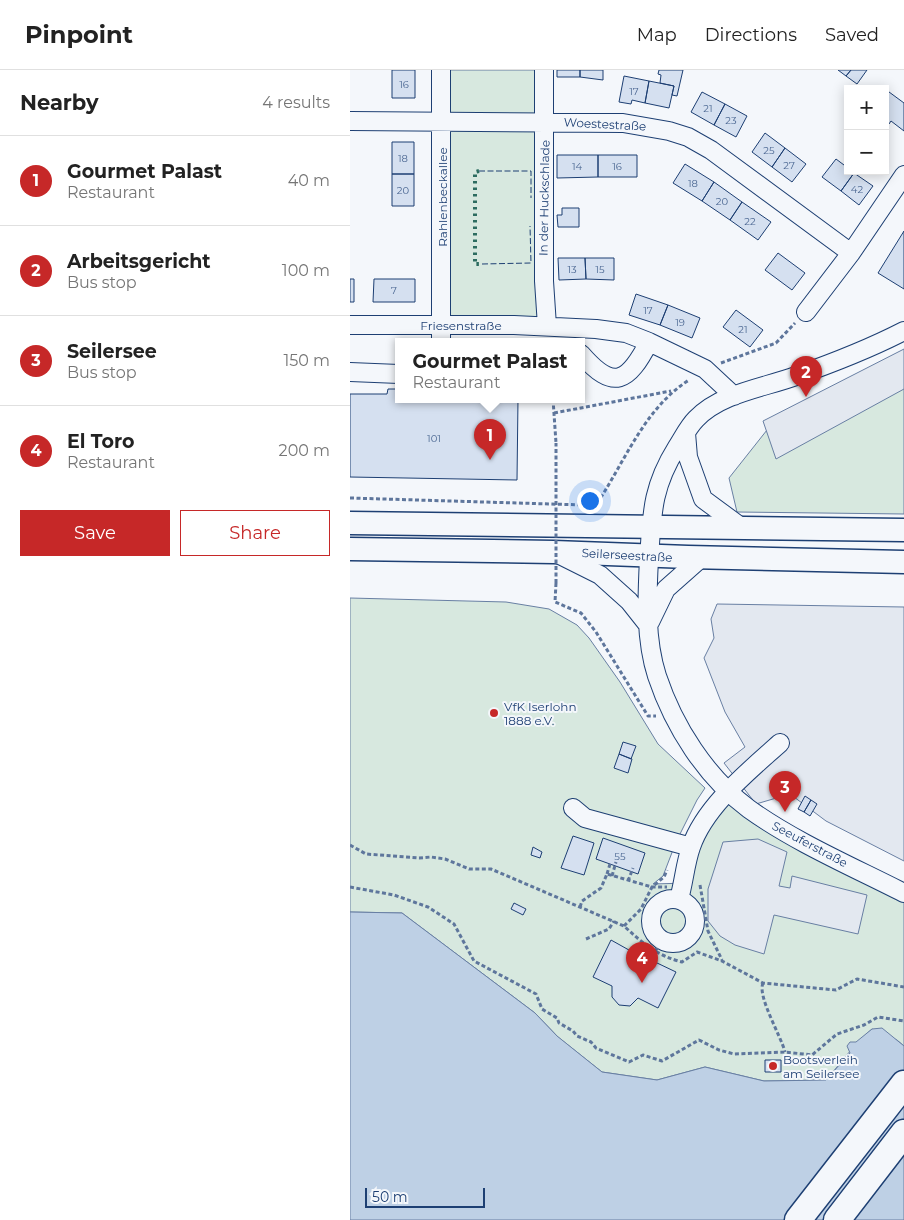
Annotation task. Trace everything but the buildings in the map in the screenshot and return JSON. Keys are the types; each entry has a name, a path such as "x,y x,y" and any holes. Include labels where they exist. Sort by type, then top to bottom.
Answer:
{"highway":[{"path":"798,1220 904,1084"},
{"path":"837,1220 895,1149 904,1133"}],"main road":[{"path":"350,523 904,530"},
{"name":"Seilerseestraße","path":"350,548 904,562"}],"street":[{"name":"Rahlenbeckallee","path":"440,70 441,333"},
{"name":"In der Huckschlade","path":"544,70 544,281 547,326"},
{"name":"Woestestraße","path":"350,121 545,122 652,126 688,137 711,150 851,253"},
{"path":"806,312 851,253 904,174"},
{"name":"Friesenstraße","path":"350,325 441,333 547,326 573,334 626,333 705,369 734,396"},
{"name":"Seeuferstraße","path":"904,331 855,354 734,396 715,405 696,419 663,470 654,498 651,527 648,625 657,674 674,718 693,748 728,791 775,826 904,893"},
{"path":"585,359 593,368 609,378 624,377 633,370 649,342"},
{"path":"350,372 395,374"},
{"path":"686,433 688,456 703,499 740,528"},
{"name":"Seeuferstraße","path":"554,552 600,575 629,601 648,625"},
{"path":"648,625 666,589 701,558"},
{"path":"681,893 662,902 652,912 652,929 659,946 674,944 684,940 695,926 693,911 681,893 684,845 728,791 780,743"},
{"path":"573,808 586,818 684,845"}],"path":[{"path":"350,498 584,505 598,502 649,416 672,391 705,369 776,343 806,312"},
{"path":"554,413 672,391"},
{"path":"553,403 556,443 555,602 581,613 596,632 648,716 674,718"},
{"path":"350,845 366,854 419,858 431,857 445,859 469,869 491,869 624,926 641,942 659,946 668,958 682,962 697,952 722,961 763,983 836,990 857,979 904,987"},
{"path":"624,926 641,909 652,887 664,878 684,845"},
{"path":"612,876 616,862"},
{"path":"580,906 582,901 601,888 610,864"},
{"path":"628,881 633,868"},
{"path":"607,874 628,881 681,893"},
{"path":"700,878 708,931 722,961"},
{"path":"350,886 394,895 428,908 454,924 474,962 536,994 542,1009 557,1018 559,1023 573,1031 576,1036 629,1062 643,1055 662,1061 699,1040 719,1050 734,1054 785,1052 812,1055 837,1034 864,1025 878,1017 904,1021"},
{"path":"586,938 610,929 614,921"},
{"path":"763,983 761,988 763,998 785,1052"}],"shaded area":[{"path":"446,70 542,70 541,322 444,321"},
{"path":"904,349 904,389 776,459 763,421"},
{"path":"904,373 904,514 737,512 729,478 767,430"},
{"path":"350,598 506,602 549,609 577,625 589,638 620,682 658,744 705,788 676,842 663,876 653,884 687,883 693,850 728,795 904,896 904,1046 897,1040 872,1029 853,1047 826,1080 764,1081 705,1067 657,1080 602,1072 558,1037 535,1013 402,913 350,912"},
{"path":"717,604 904,607 904,861 826,821 790,794 756,804 724,763 745,747 725,712 704,658 714,638 711,619"},
{"path":"758,839 787,852 779,886 790,888 792,876 867,895 858,934 774,915 764,954 735,945 720,936 708,921 708,889 723,842"}],"water":[{"path":"350,912 402,913 535,1013 557,1036 602,1072 657,1080 705,1067 764,1081 826,1080 850,1053 847,1046 850,1042 856,1042 872,1029 882,1028 904,1046 904,1220 350,1220"}],"hedge":[{"path":"479,171 475,172 475,264 482,264"}],"fence":[{"path":"479,171 531,171 531,198"},
{"path":"482,264 531,263 530,226"}],"place":[{"name":"Arbeitsgericht","path":"806,397"},
{"name":"Gourmet Palast","path":"490,460"},
{"name":"VfK Iserlohn 1888 e.V.","path":"494,713"},
{"name":"Seilersee","path":"785,812"},
{"name":"El Toro","path":"642,983"},
{"name":"Bootsverleih am Seilersee","path":"773,1066"}]}
